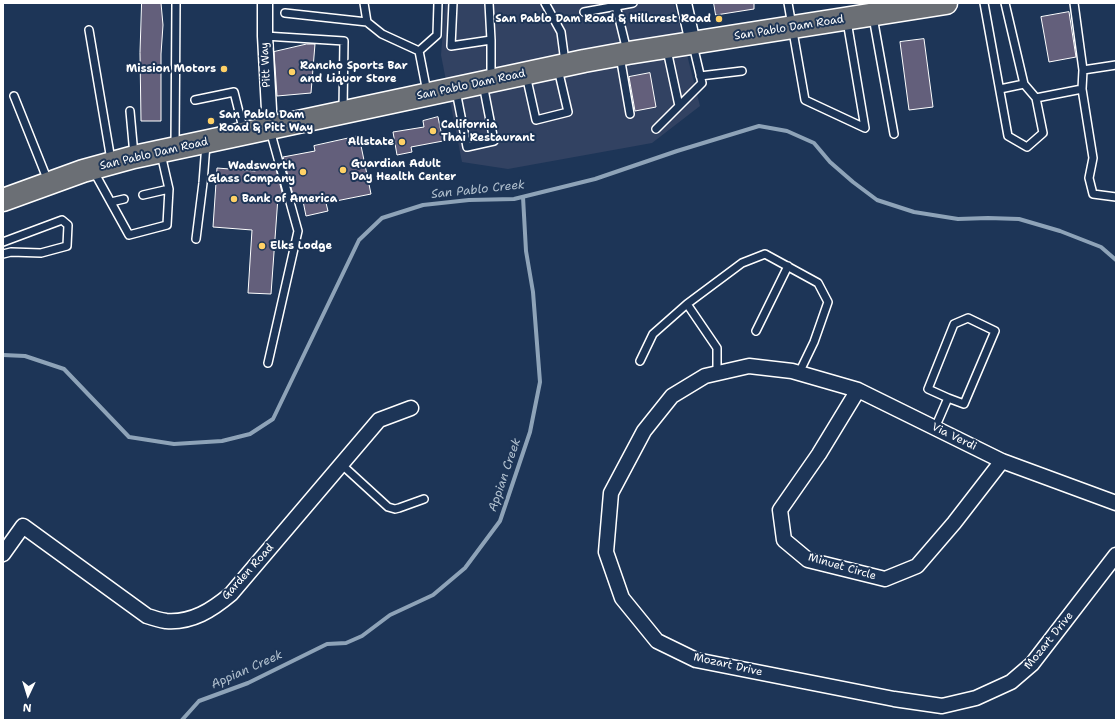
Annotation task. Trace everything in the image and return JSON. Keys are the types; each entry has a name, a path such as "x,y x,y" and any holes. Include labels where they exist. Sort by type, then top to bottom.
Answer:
{"main road":[{"name":"San Pablo Dam Road","path":"3,200 102,165 134,157 562,65 946,3"}],"street":[{"name":"Pitt Way","path":"265,3 265,36 270,128"},
{"path":"684,3 693,43"},
{"name":"Mozart Drive","path":"795,372 749,366 705,376 672,396 644,431 611,493 606,552 622,598 657,641 696,660 894,700 942,706 976,698 1011,682 1032,664 1116,555"},
{"name":"Via Verdi","path":"795,372 858,390 1002,461 1116,503"},
{"name":"Minuet Circle","path":"858,390 819,454 780,510 784,540 808,560 885,579 917,566 954,523 1002,461"},
{"name":"Garden Road","path":"3,554 22,526 147,616 166,621 184,620 202,615 231,594 379,420 411,408"}],"lane":[{"path":"89,30 102,165 111,202 129,235 167,225 169,189 168,150 176,3"},
{"path":"364,3 367,22"},
{"path":"419,51 437,35 438,3"},
{"path":"453,3 452,46 491,40"},
{"path":"455,89 468,147 494,141 487,82 491,40 489,3"},
{"path":"525,73 536,120 568,112 562,65 561,32 545,3"},
{"path":"584,12 633,3"},
{"path":"788,3 805,100 864,128 846,19"},
{"path":"984,3 1008,136 1027,147 1043,133 1036,98 1024,84 1005,3"},
{"path":"1074,3 1083,70 1082,89 1093,158 1089,178 1093,194 1116,197"},
{"path":"616,6 624,54 630,114"},
{"path":"285,13 367,22 382,34 419,51"},
{"path":"873,15 894,134"},
{"path":"265,36 344,41 343,112"},
{"path":"656,129 702,83 693,43"},
{"path":"666,47 679,106"},
{"path":"419,51 428,94"},
{"path":"1083,70 1116,65"},
{"path":"700,76 742,70"},
{"path":"1000,89 1024,84"},
{"path":"1036,98 1082,89"},
{"path":"195,100 234,92 244,134"},
{"path":"14,96 49,183"},
{"path":"130,111 134,157"},
{"path":"268,362 298,231 270,128"},
{"path":"196,239 203,183 206,142"},
{"path":"143,195 169,189"},
{"path":"111,202 124,199"},
{"path":"3,242 62,220 68,225 67,246 41,253 11,252 3,254"},
{"path":"640,361 653,334 687,304 742,263 766,254 818,283 828,302 814,342 795,372"},
{"path":"756,331 788,266"},
{"path":"687,304 717,348 717,373"},
{"path":"968,318 995,331 964,404 948,398 928,390 954,324 968,318"},
{"path":"935,428 948,398"},
{"path":"340,464 388,507 395,509 424,499"}],"shaded area":[{"path":"445,3 674,3 700,106 652,143 508,169 462,162 441,55"}],"building":[{"path":"142,3 161,3 163,25 161,54 161,121 141,121 140,53"},
{"path":"714,3 754,3 754,9 716,15"},
{"path":"1069,12 1076,57 1049,62 1041,17"},
{"path":"924,39 933,107 909,110 900,42"},
{"name":"Rancho Sports Bar and Liquor Store","path":"307,44 315,44 311,93 277,96 274,52"},
{"path":"650,73 656,107 635,111 629,77"},
{"path":"438,117 443,141 411,147 412,152 397,155 393,132 424,127 423,121"},
{"path":"359,136 371,194 326,203 328,211 306,216 303,201 297,203 295,195 293,195 283,157 315,151 314,146"},
{"path":"256,167 276,169 283,196 278,197 271,294 248,293 252,230 213,227 217,168 255,171"}],"waterway":[{"name":"San Pablo Creek","path":"3,355 25,356 64,369 129,437 174,444 222,441 250,434 273,419 359,240 382,218 423,205 469,200 514,199 595,179 677,151 759,126 787,131 814,143 830,162 877,200 914,212 958,219 1019,219 1060,231 1101,247 1116,260"},
{"name":"Appian Creek","path":"182,720 199,701 248,683 327,644 346,643 362,636 390,615 433,595 465,568 500,521 530,432 540,382 533,292 526,251 523,197"}],"place":[{"name":"San Pablo Dam Road & Hillcrest Road","path":"719,19"},
{"name":"Mission Motors","path":"224,69"},
{"name":"Rancho Sports Bar and Liquor Store","path":"292,72"},
{"name":"San Pablo Dam Road & Pitt Way","path":"211,121"},
{"name":"California Thai Restaurant","path":"433,131"},
{"name":"Allstate","path":"402,142"},
{"name":"Guardian Adult Day Health Center","path":"343,170"},
{"name":"Wadsworth Glass Company","path":"303,172"},
{"name":"Bank of America","path":"234,199"},
{"name":"Elks Lodge","path":"262,246"}]}
